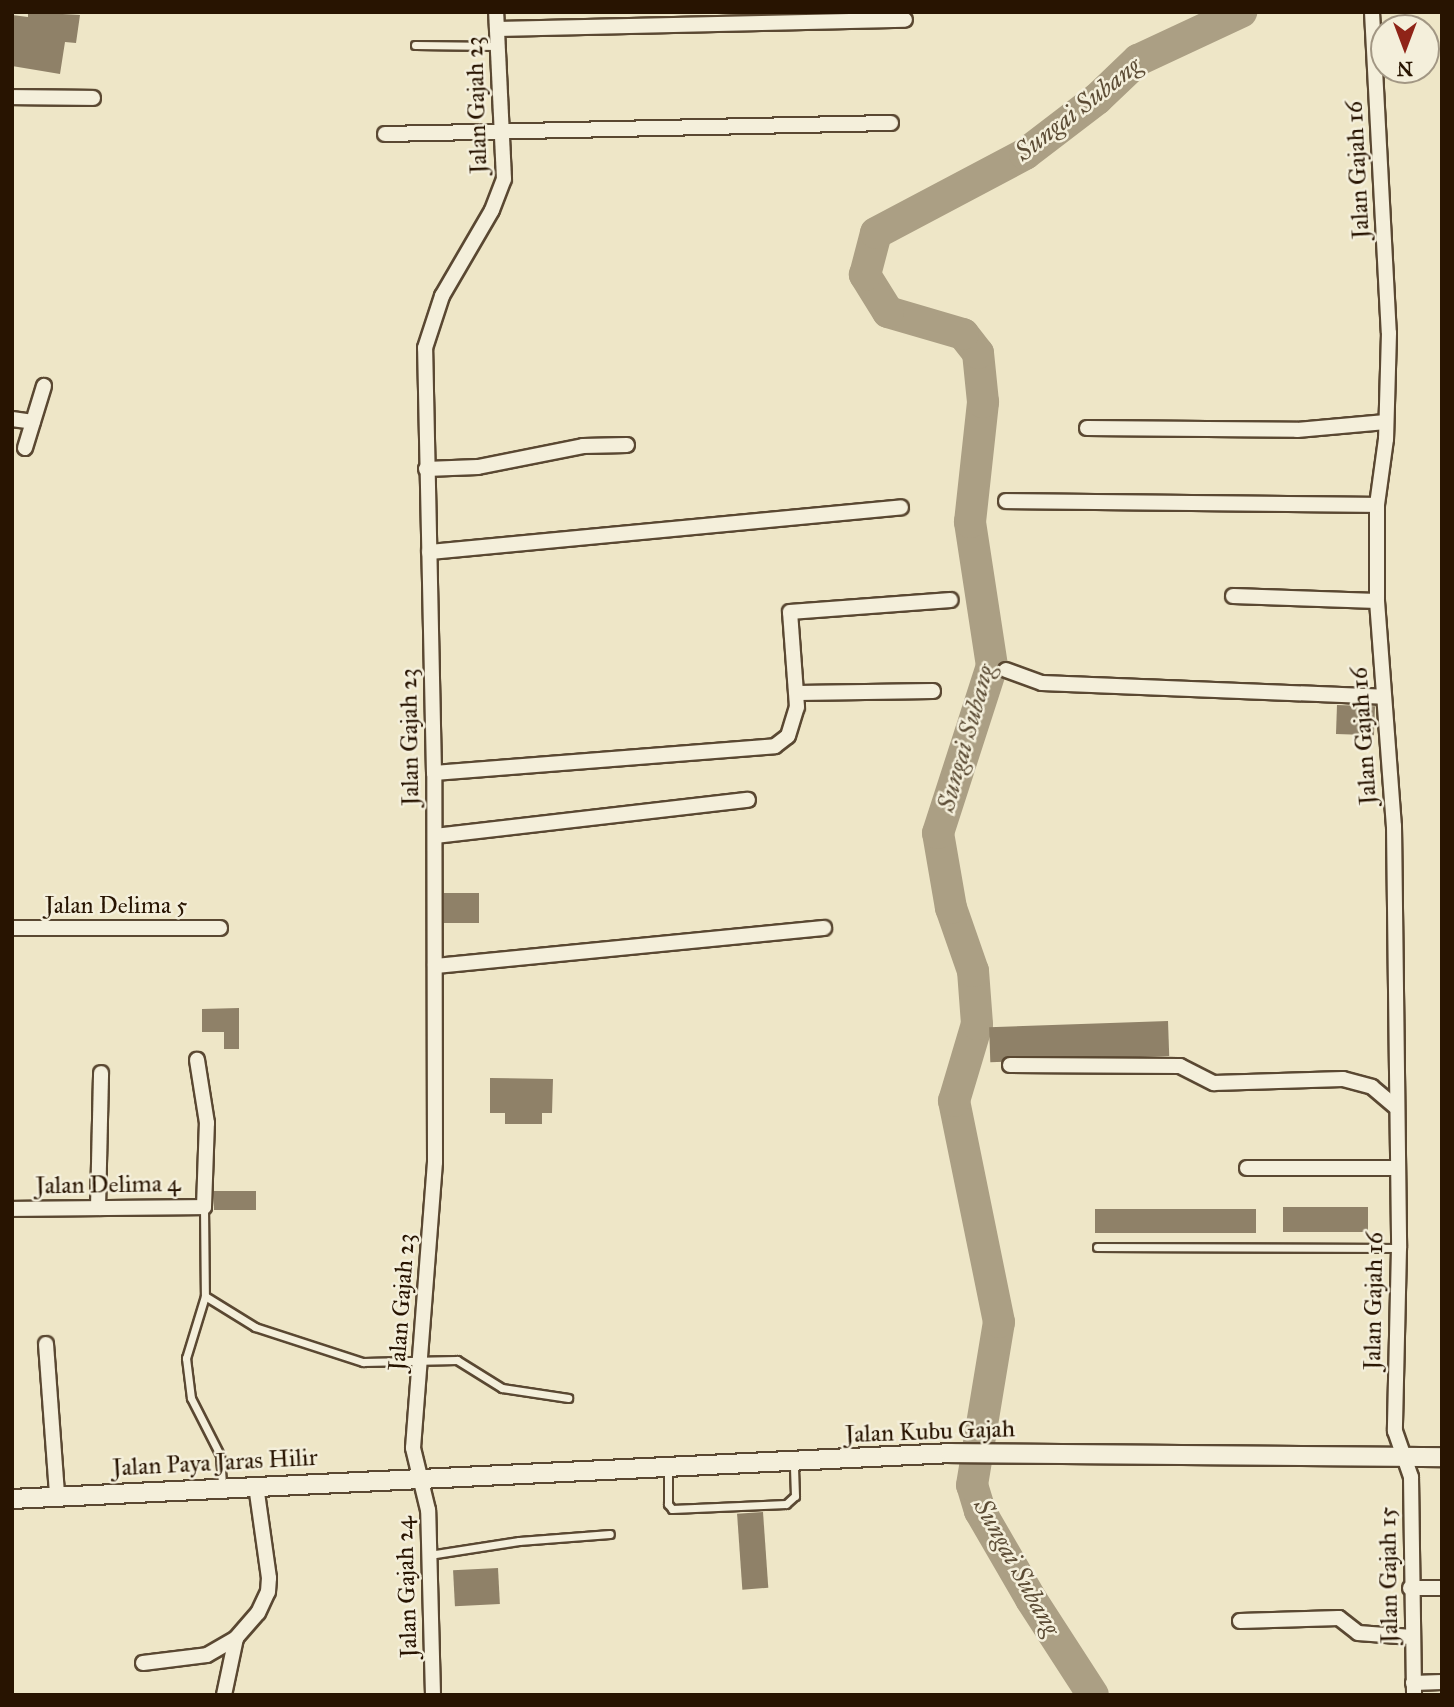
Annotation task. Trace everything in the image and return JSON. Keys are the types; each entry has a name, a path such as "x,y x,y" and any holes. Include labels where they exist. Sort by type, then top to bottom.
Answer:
{"street":[{"name":"Jalan Gajah 23","path":"421,1479 413,1448 435,1162 435,836 426,469 428,338 442,296 499,197 505,133 496,12"},
{"name":"Jalan Gajah 16","path":"1371,12 1389,332 1386,422 1377,505 1377,601 1394,826 1395,1168 1399,1248 1395,1431 1402,1457"},
{"path":"497,29 905,20"},
{"path":"12,97 93,98"},
{"path":"385,134 891,123"},
{"path":"25,447 44,386"},
{"path":"12,419 33,422"},
{"path":"1087,428 1297,430 1386,422"},
{"path":"426,469 478,467 583,446 627,445"},
{"path":"1006,501 1377,505"},
{"path":"429,552 901,507"},
{"path":"1233,596 1377,601"},
{"path":"434,774 760,750 788,736 795,722 797,693 788,620 793,609 951,600"},
{"path":"1006,670 1042,683 1384,697"},
{"path":"797,693 933,691"},
{"path":"435,836 748,800"},
{"name":"Jalan Delima 5","path":"12,929 220,928"},
{"path":"435,966 824,928"},
{"path":"197,1060 207,1123 204,1207"},
{"path":"1010,1065 1181,1066 1214,1083 1343,1079 1372,1087 1395,1105"},
{"path":"98,1208 101,1073"},
{"path":"1248,1168 1395,1168"},
{"name":"Jalan Delima 4","path":"12,1209 204,1207"},
{"path":"46,1344 57,1495"},
{"name":"Jalan Kubu Gajah","path":"421,1479 668,1470 951,1453 1442,1457"},
{"name":"Jalan Gajah 15","path":"1402,1457 1411,1477 1410,1588 1414,1689"},
{"name":"Jalan Paya Jaras Hilir","path":"12,1499 222,1486 421,1479"},
{"name":"Jalan Gajah 24","path":"421,1479 428,1510 433,1695"},
{"path":"143,1663 207,1655 236,1638 258,1613 268,1592 256,1485"},
{"path":"1410,1588 1442,1588"},
{"path":"1240,1621 1339,1618 1354,1632 1412,1637"},
{"path":"223,1695 236,1638"},
{"path":"1414,1689 1442,1682"}],"lane":[{"path":"415,45 498,46"},
{"path":"204,1207 205,1296 190,1335 188,1377 197,1415 220,1455 222,1486"},
{"path":"1097,1247 1399,1248"},
{"path":"205,1296 255,1327 363,1362 457,1360 502,1388 568,1398"},
{"path":"668,1470 672,1509 786,1504 795,1496 794,1462"},
{"path":"429,1555 610,1534"}],"building":[{"path":"28,12 80,15 76,43 65,42 60,74 12,66 12,15 28,17"},
{"path":"1337,705 1375,706 1374,735 1336,734"},
{"path":"444,893 479,893 479,923 444,923"},
{"path":"239,1008 239,1049 224,1049 224,1032 202,1032 202,1009"},
{"path":"1168,1021 1169,1056 990,1062 989,1027"},
{"path":"490,1078 553,1079 552,1113 542,1113 542,1124 505,1124 505,1113 490,1113"},
{"path":"214,1191 256,1191 256,1210 214,1210"},
{"path":"1283,1207 1368,1207 1368,1232 1283,1232"},
{"path":"1095,1209 1256,1209 1256,1233 1095,1233"},
{"path":"763,1512 768,1588 742,1590 737,1514"},
{"path":"498,1568 500,1604 455,1606 453,1570"}],"waterway":[{"name":"Sungai Subang","path":"1093,1695 1031,1599 980,1511 972,1485 999,1322 954,1101 977,1024 973,971 951,908 938,833 992,666 970,522 983,402 978,353 963,334 888,312 865,275 876,233 1025,154 1097,99 1138,60 1241,12"}]}
